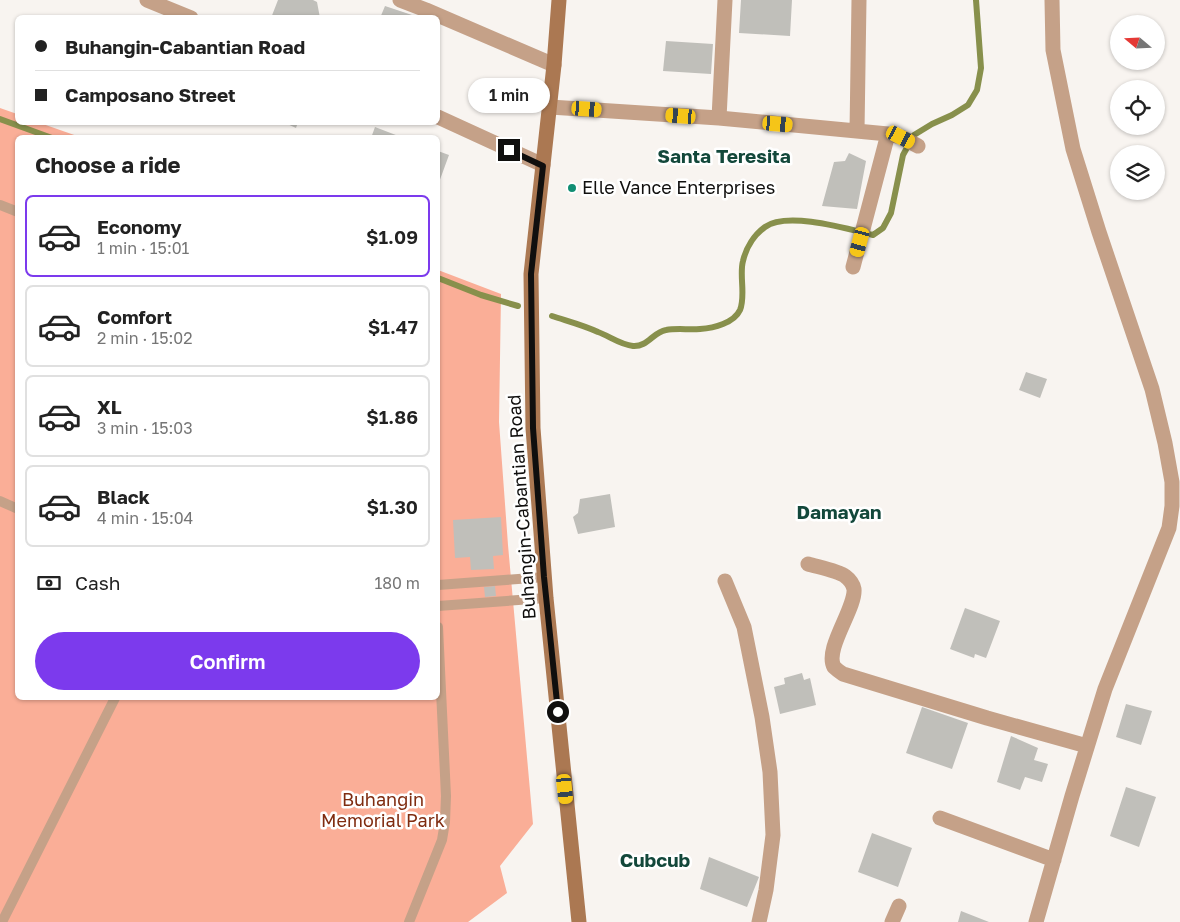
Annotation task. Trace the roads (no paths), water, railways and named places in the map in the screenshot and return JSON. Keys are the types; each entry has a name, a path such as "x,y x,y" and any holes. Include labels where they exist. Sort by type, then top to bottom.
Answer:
{"main road":[{"name":"Buhangin-Cabantian Road","path":"559,0 550,106 531,274 533,428 544,577 579,922"}],"street":[{"path":"147,0 184,15"},
{"path":"400,0 438,15"},
{"path":"719,118 725,0"},
{"path":"857,131 859,0"},
{"path":"1036,922 1105,689 1175,529 1172,506 1172,482 1152,389 1073,149 1053,50 1052,0"},
{"path":"440,16 554,65"},
{"path":"550,106 719,118 857,131 894,136 918,146"},
{"path":"440,118 543,166"},
{"path":"853,267 865,221 894,136"},
{"path":"808,564 844,575 851,581 854,589 832,658 834,667 843,674 986,718 1088,746"},
{"path":"725,581 744,627 762,716 770,772 773,835 766,890 759,922"},
{"path":"940,818 1054,860"},
{"path":"892,922 899,906"}],"lane":[{"path":"0,205 15,211"},
{"path":"0,500 15,508"},
{"path":"440,585 544,577"},
{"path":"440,606 546,598"},
{"path":"409,922 442,840 445,822 446,796 440,669"},
{"path":"2,922 114,700"}],"waterway":[{"path":"552,316 587,327 633,346 647,342 661,331 717,326 733,318 740,310 742,304 742,267 744,256 754,238 765,227 775,223 802,221 873,235 883,228 891,213 903,155 914,135 968,105 977,90 981,68 976,0"},
{"path":"0,119 15,124"},
{"path":"16,125 44,135"},
{"path":"440,279 481,295 518,306"}],"place":[{"name":"Elle Vance Enterprises","path":"572,188"}],"district":[{"name":"Santa Teresita","path":"724,156"},
{"name":"Damayan","path":"839,512"},
{"name":"Cubcub","path":"655,860"}],"park label":[{"name":"Buhangin Memorial Park","path":"383,810"}]}
